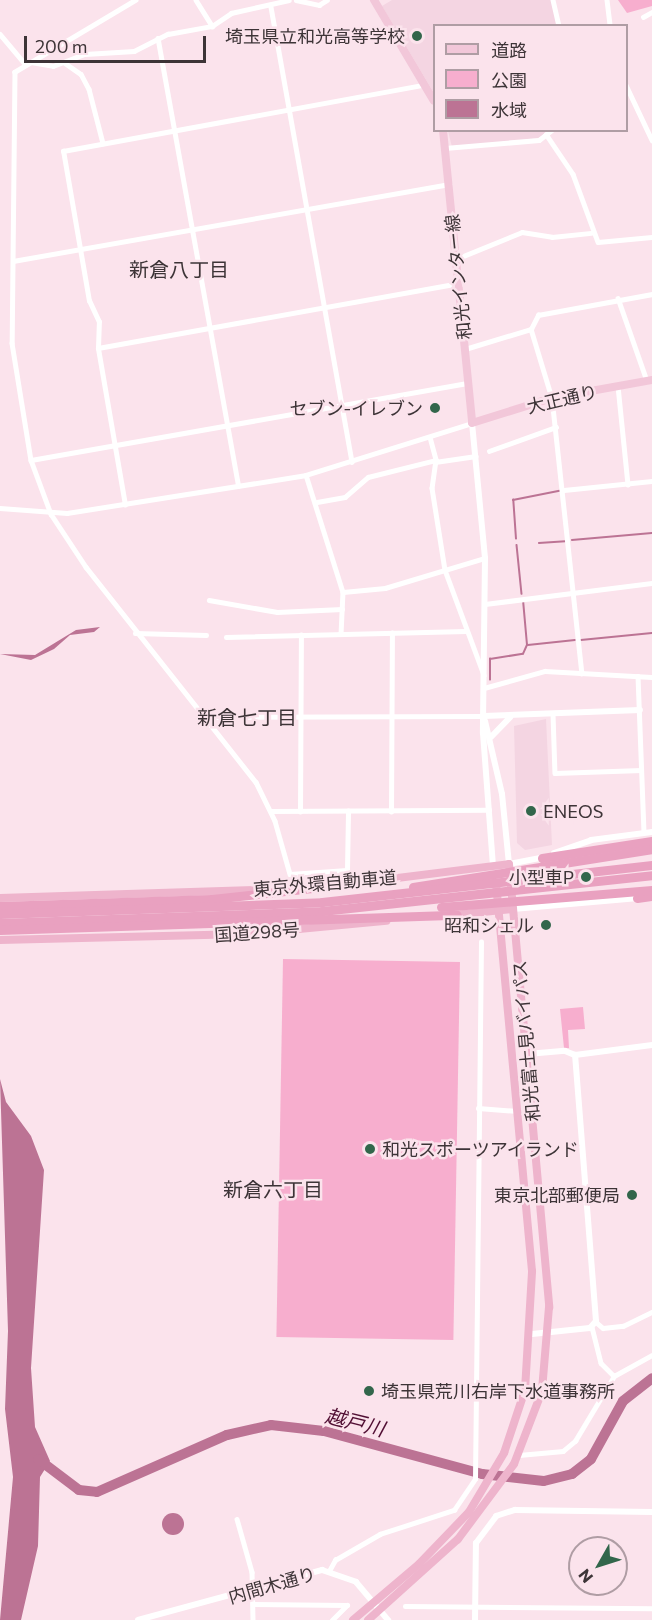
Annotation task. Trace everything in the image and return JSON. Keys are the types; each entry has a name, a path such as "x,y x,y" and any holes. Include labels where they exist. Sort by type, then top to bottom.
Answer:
{"highway":[{"path":"542,858 652,841"},
{"path":"351,899 652,849"},
{"path":"0,906 212,899 414,878 509,864"},
{"name":"和光富士見バイパス","path":"353,1620 377,1607 458,1539 514,1464 540,1400 550,1332 509,864"},
{"name":"東京外環自動車道","path":"0,914 351,899 652,865"},
{"name":"和光富士見バイパス","path":"368,1620 377,1607 446,1539 488,1483 500,1462 521,1407 532,1334 518,1111 493,867"},
{"name":"東京外環自動車道","path":"0,923 322,911 652,875"},
{"path":"414,878 496,891 512,897"},
{"path":"0,898 339,885"},
{"path":"322,911 483,905 652,890"},
{"path":"637,897 652,897"},
{"name":"国道298号","path":"0,940 245,934 513,909"},
{"path":"0,930 273,923 457,915"}],"main road":[{"path":"374,0 433,97"},
{"name":"和光インター線","path":"443,132 472,423"},
{"name":"大正通り","path":"472,423 552,398 649,380"}],"street":[{"path":"31,63 136,0"},
{"path":"196,0 212,26"},
{"path":"289,0 271,8 231,13 212,26 158,38 134,51 85,54 65,63 25,64 15,72 14,371 31,460 51,514 135,633 256,782 272,811 290,874 347,870 348,811"},
{"path":"296,0 319,5 327,0"},
{"path":"553,0 559,24"},
{"path":"607,0 610,24"},
{"path":"271,8 352,462"},
{"path":"643,17 652,12"},
{"path":"0,34 25,64"},
{"path":"158,38 239,486"},
{"path":"65,63 81,74 89,89 103,143"},
{"path":"125,505 98,348 97,311 89,301 63,151 425,84"},
{"path":"628,86 652,140"},
{"path":"445,148 539,140 549,132"},
{"path":"546,134 573,174 591,233"},
{"path":"13,261 449,184"},
{"path":"456,259 522,232 552,237 591,233 607,243 652,237"},
{"path":"98,348 459,283"},
{"path":"582,673 564,490 552,398 531,329 538,315 618,298 652,294"},
{"path":"618,298 649,380"},
{"path":"465,349 531,329"},
{"path":"31,460 468,383"},
{"path":"618,386 628,484"},
{"path":"0,508 51,514 125,505 306,475 472,423 485,558 484,718 493,867"},
{"path":"489,451 556,427"},
{"path":"430,437 436,461 432,488 445,570 484,675"},
{"path":"317,502 345,497 368,477 436,461 476,456"},
{"path":"306,475 317,502 343,592 341,634"},
{"path":"564,490 652,481"},
{"path":"343,592 385,588 485,558"},
{"path":"485,604 574,590 652,583"},
{"path":"209,600 277,612 342,609"},
{"path":"226,637 466,631"},
{"path":"135,633 207,635"},
{"path":"391,812 392,633"},
{"path":"300,812 301,635"},
{"path":"484,688 545,671 652,677"},
{"path":"638,676 644,832"},
{"path":"208,723 215,717 484,718 639,710"},
{"path":"553,714 555,773 641,770"},
{"path":"491,744 496,725 513,716"},
{"path":"484,718 491,744 509,864 542,858 580,843 652,832"},
{"path":"272,811 489,810"},
{"path":"513,909 637,897"},
{"path":"328,1571 334,1560 380,1534 454,1510 476,1479 478,1108 482,942"},
{"path":"527,1054 567,1051 575,1055 652,1045"},
{"path":"575,1055 593,1325 602,1363 614,1376"},
{"path":"478,1108 518,1111"},
{"path":"532,1334 593,1325 603,1328 623,1326 652,1312"},
{"path":"519,1455 548,1455 575,1441 614,1376 652,1355"},
{"path":"475,1620 478,1538 500,1514 652,1512"},
{"path":"237,1519 255,1591 253,1620"},
{"name":"内間木通り","path":"138,1620 255,1591 308,1572 328,1571 356,1582 388,1620"},
{"path":"254,1604 347,1605 332,1620"},
{"path":"405,1606 652,1608"}],"shaded area":[{"name":"埼玉県立和光高等学校","path":"392,0 551,0 557,24 433,24 433,91 382,6"},
{"path":"448,132 547,132 538,138 452,147"},
{"name":"ENEOS","path":"546,719 552,845 525,850 517,843 514,726"}],"green space":[{"path":"618,0 652,0 652,6 627,13"},
{"name":"和光スポーツアイランド","path":"283,959 460,962 453,1340 276,1337"},
{"path":"583,1007 585,1029 568,1030 569,1048 564,1048 560,1009"}],"water":[{"path":"100,627 94,632 70,635 54,649 31,660 0,654 35,655 76,630"},
{"path":"0,1079 6,1102 31,1136 44,1170 31,1368 35,1427 50,1461 40,1477 38,1546 21,1620 0,1620 13,1477 5,1409 8,1331"},
{"path":"173,1513 181,1516 184,1524 181,1532 173,1535 165,1532 162,1524 165,1516"}],"waterway":[{"path":"516,539 513,500 559,491"},
{"path":"572,540 652,533"},
{"path":"539,543 565,541"},
{"path":"517,545 522,594"},
{"path":"490,680 490,659 523,654 527,645 523,600"},
{"path":"581,640 652,633"},
{"path":"528,645 575,640"},
{"name":"越戸川","path":"38,1459 79,1490 97,1492 227,1435 271,1425 324,1431 482,1474 544,1481 572,1474 591,1459 623,1401 652,1378"}],"place":[{"name":"埼玉県立和光高等学校","path":"417,36"},
{"name":"セブン-イレブン","path":"435,408"},
{"name":"ENEOS","path":"531,811"},
{"name":"小型車P","path":"586,877"},
{"name":"昭和シェル","path":"546,925"},
{"name":"和光スポーツアイランド","path":"370,1149"},
{"name":"東京北部郵便局","path":"632,1195"},
{"name":"埼玉県荒川右岸下水道事務所","path":"369,1391"}],"district":[{"name":"新倉八丁目","path":"179,269"},
{"name":"新倉七丁目","path":"247,717"},
{"name":"新倉六丁目","path":"273,1189"}]}
